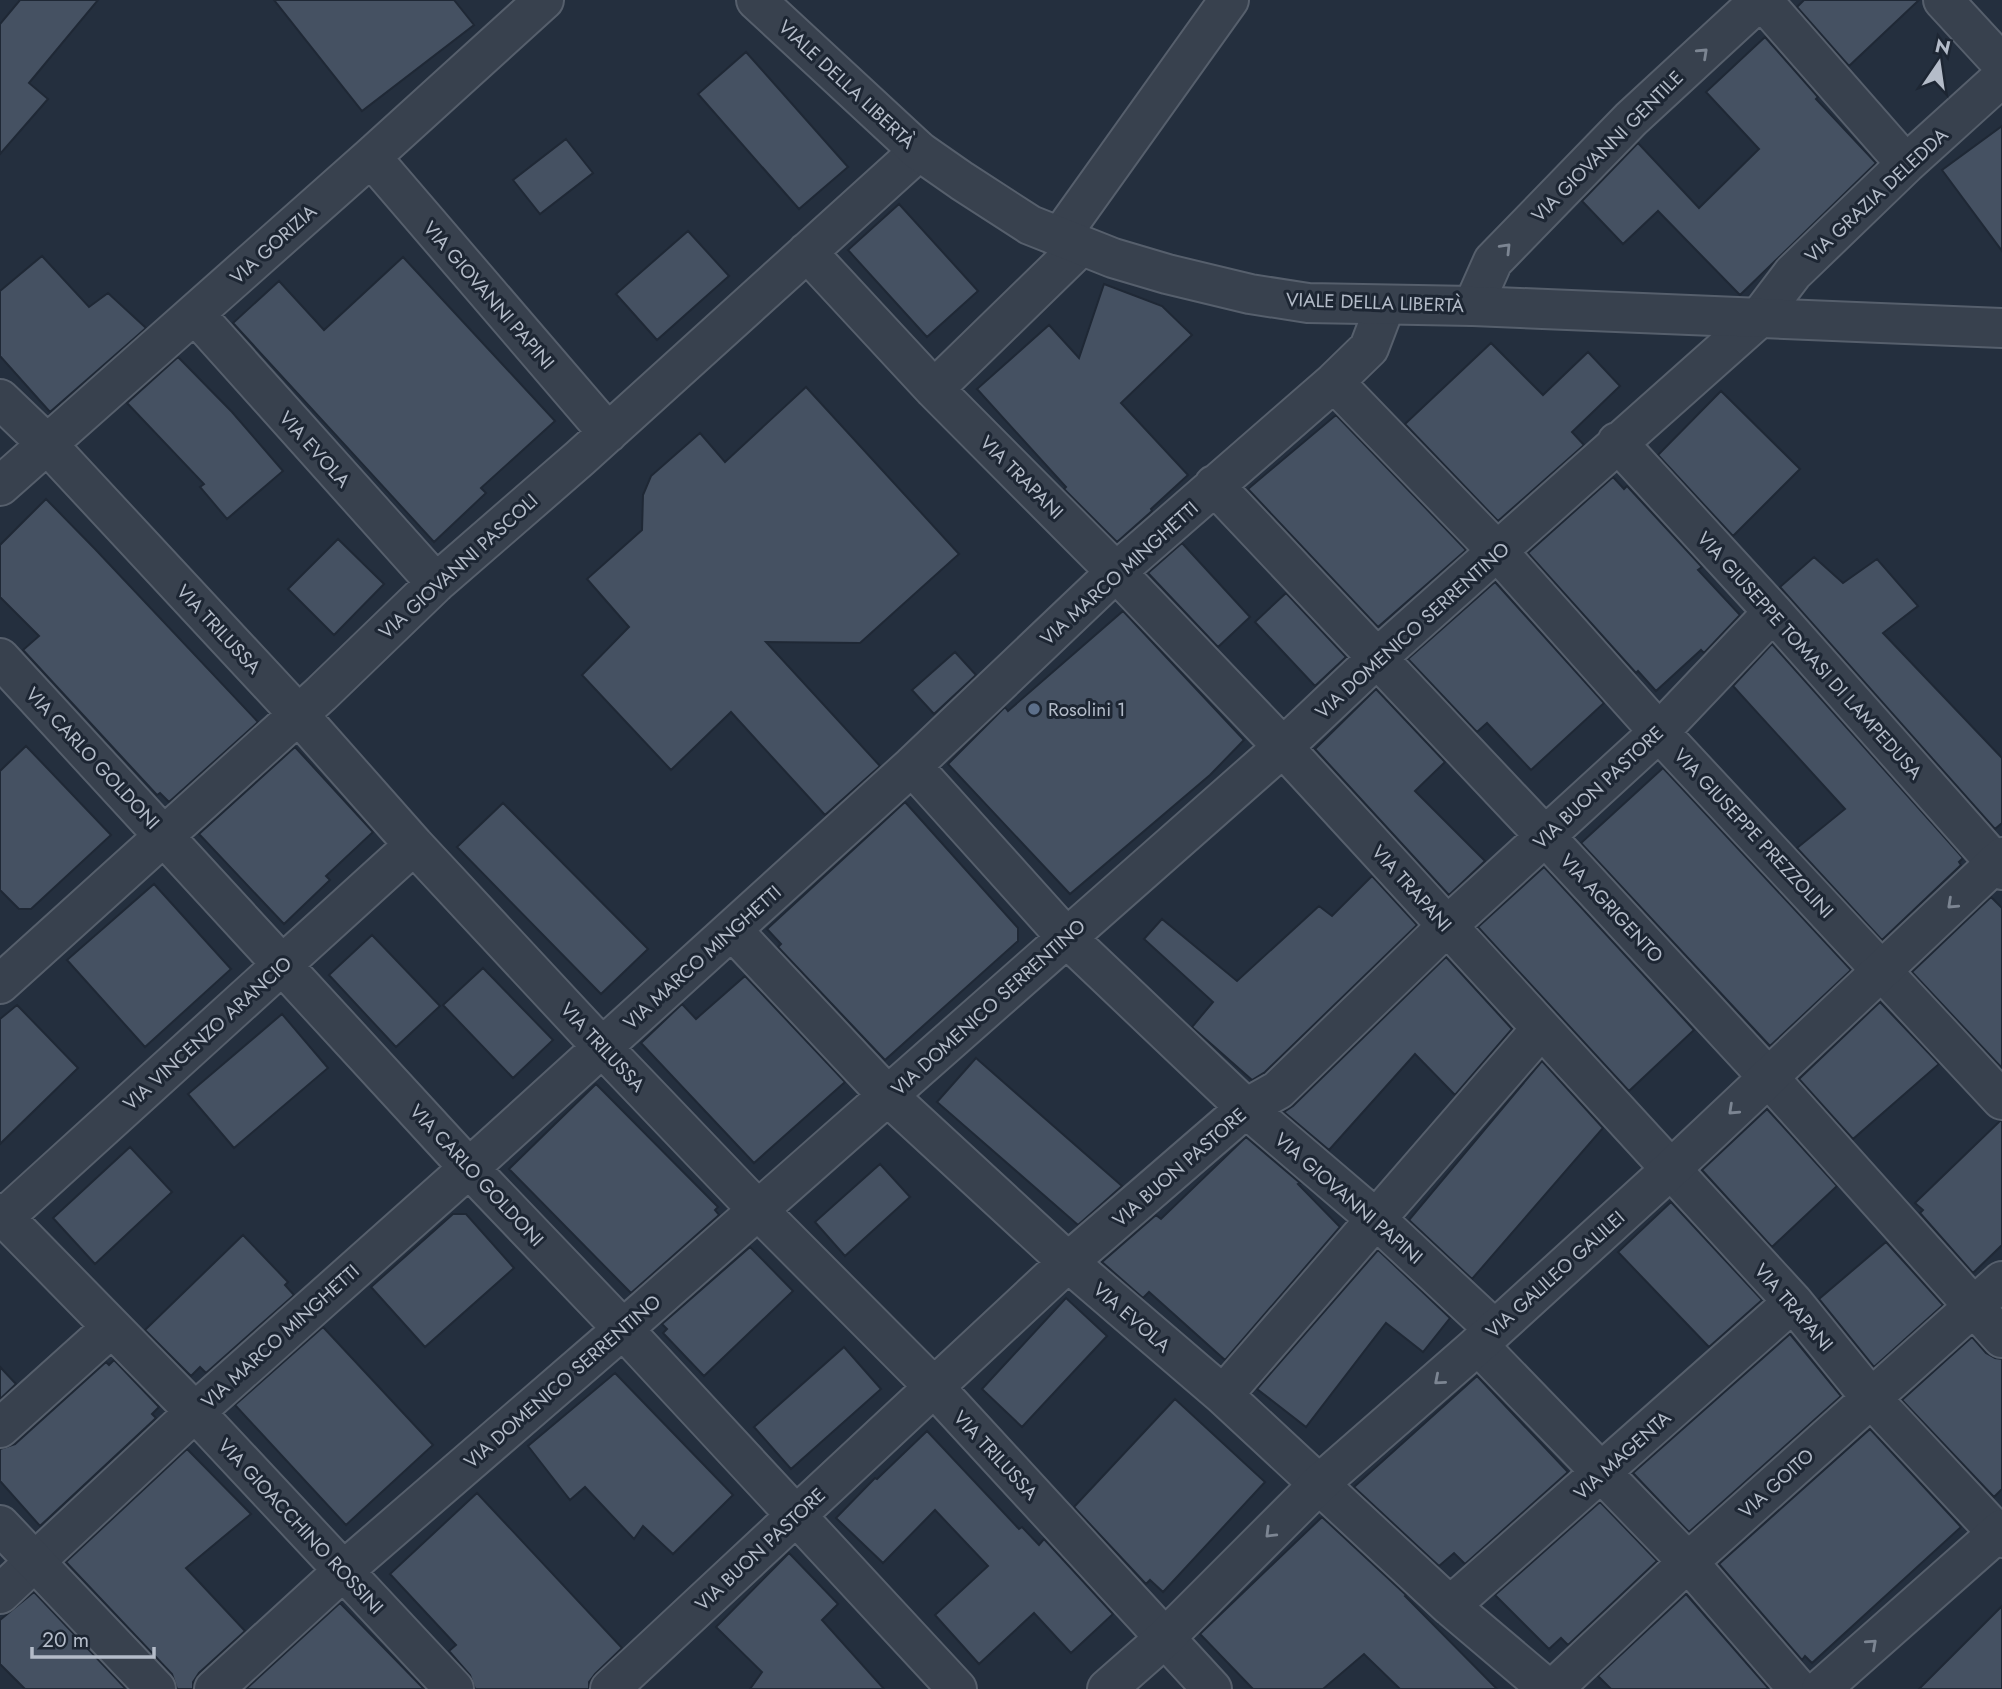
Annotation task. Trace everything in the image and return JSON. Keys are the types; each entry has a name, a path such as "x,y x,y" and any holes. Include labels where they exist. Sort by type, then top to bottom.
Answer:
{"street":[{"name":"VIA GORIZIA","path":"0,486 371,158 544,0"},
{"name":"VIALE DELLA LIBERTÀ","path":"755,0 919,150 1030,225 1070,242 1167,274 1250,294 1308,303 1473,306 2002,328"},
{"path":"934,389 1070,242 1229,0"},
{"path":"1761,0 1906,164"},
{"name":"VIA GIOVANNI GENTILE","path":"1473,306 1493,261 1631,119 1761,0"},
{"path":"1943,0 2002,64"},
{"name":"VIA GRAZIA DELEDDA","path":"1758,319 1793,273 1906,164 2002,77"},
{"name":"VIA GIOVANNI PASCOLI","path":"0,984 298,714 436,583 608,433 919,150"},
{"name":"VIA GIOVANNI PAPINI","path":"371,158 608,433"},
{"name":"VIA TRAPANI","path":"807,252 934,389 1116,572 1283,747 1793,1302 1871,1398 2000,1533"},
{"name":"VIA MARCO MINGHETTI","path":"0,1594 195,1412 469,1168 912,766 1116,572 1334,382 1368,348 1385,306"},
{"name":"VIA EVOLA","path":"195,314 436,583"},
{"name":"VIA DOMENICO SERRENTINO","path":"214,1689 343,1571 623,1329 1283,747 1377,658 1758,319"},
{"name":"VIA GIUSEPPE PREZZOLINI","path":"1334,382 1498,552 1659,732 2002,1100"},
{"name":"VIA TRILUSSA","path":"0,399 46,443 298,714 414,845 602,1047 934,1388 1212,1689"},
{"name":"VIA GIUSEPPE TOMASI DI LAMPEDUSA","path":"1618,442 2000,864"},
{"name":"VIA AGRIGENTO","path":"1214,485 1768,1077 2002,1338"},
{"name":"VIA BUON PASTORE","path":"610,1689 1068,1262 1246,1108 1278,1090 1447,926 1659,732 1773,612"},
{"name":"VIA CARLO GOLDONI","path":"0,658 469,1168 623,1329 957,1689"},
{"name":"VIA GIOVANNI PAPINI","path":"912,766 1066,937 1246,1108 1376,1219 1486,1337 1601,1474 1688,1562 1798,1689"},
{"name":"VIA VINCENZO ARANCIO","path":"1,1217 414,845"},
{"name":"VIA GALILEO GALILEI","path":"1107,1689 1165,1638 1319,1484 1670,1170 1882,970 2000,864"},
{"name":"VIA EVOLA","path":"732,930 888,1096 1068,1262 1223,1395 1450,1606 1550,1689"},
{"path":"1223,1395 1541,1028"},
{"name":"VIA GIOACCHINO ROSSINI","path":"1,1217 195,1412 454,1689"},
{"name":"VIA GOITO","path":"1550,1689 2002,1281"},
{"name":"VIA MAGENTA","path":"1450,1606 1793,1302"},
{"path":"0,1428 111,1328"},
{"path":"0,1525 156,1689"},
{"path":"1821,1689 2000,1533"}],"building":[{"path":"20,0 98,0 29,83 48,99 0,154 0,24"},
{"path":"274,0 454,0 474,25 362,111"},
{"path":"1804,0 1919,0 1849,66 1797,7"},
{"path":"1765,37 1818,97 1816,99 1876,163 1740,295 1658,211 1623,244 1582,201 1638,143 1699,208 1759,149 1706,92"},
{"path":"746,52 848,167 799,209 698,94"},
{"path":"2002,126 2002,251 1942,170"},
{"path":"566,139 593,173 540,214 513,180"},
{"path":"899,204 978,291 927,337 848,250"},
{"path":"688,231 729,276 657,340 616,294"},
{"path":"42,256 89,307 108,293 146,328 50,412 0,356 0,291"},
{"path":"403,257 555,421 481,488 486,493 434,542 233,323 279,281 324,330"},
{"path":"1104,284 1162,306 1192,335 1121,403 1188,475 1117,542 1064,489 1066,487 977,389 1049,325 1079,358"},
{"path":"1491,343 1543,395 1588,352 1620,386 1572,432 1584,445 1498,521 1405,424"},
{"path":"178,357 232,412 283,471 227,519 200,487 204,484 127,403"},
{"path":"806,387 959,554 860,643 766,642 880,766 825,815 731,712 671,770 582,675 629,627 587,579 642,530 643,495 651,476 700,433 725,462"},
{"path":"1721,391 1800,469 1733,536 1658,455"},
{"path":"1336,415 1466,550 1378,627 1248,489"},
{"path":"1613,477 1624,489 1627,486 1702,567 1698,570 1740,615 1704,653 1701,650 1656,691 1638,671 1636,673 1528,553"},
{"path":"46,499 258,722 169,802 160,793 157,795 23,650 39,636 0,597 0,545"},
{"path":"338,539 384,584 334,635 288,589"},
{"path":"1182,543 1250,617 1218,647 1148,573"},
{"path":"1814,557 1843,583 1877,559 1918,606 1883,633 2002,758 2002,823 1995,829 1780,587"},
{"path":"1495,582 1604,703 1531,770 1487,723 1477,732 1408,659"},
{"path":"1286,593 1346,657 1315,686 1255,622"},
{"path":"1123,611 1244,740 1210,775 1070,894 948,764 1005,707 1008,711"},
{"path":"1772,644 1963,858 1959,862 1961,865 1882,940 1797,848 1845,809 1733,686"},
{"path":"955,652 976,675 934,714 912,690"},
{"path":"1376,689 1445,762 1415,791 1485,861 1449,895 1315,749"},
{"path":"26,746 111,835 31,909 19,909 0,890 0,771"},
{"path":"295,747 373,832 326,876 330,880 284,924 199,834"},
{"path":"1663,768 1851,970 1770,1046 1581,843"},
{"path":"905,802 1018,928 1018,941 885,1060 778,947 781,944 767,929"},
{"path":"503,803 648,949 601,994 457,847"},
{"path":"1544,867 1694,1030 1629,1091 1478,927"},
{"path":"1372,876 1417,925 1265,1072 1252,1080 1192,1027 1213,1002 1144,939 1162,919 1237,981 1319,906 1332,916"},
{"path":"154,884 231,969 145,1047 67,960"},
{"path":"1991,897 2002,908 2002,1068 1912,972"},
{"path":"372,935 440,1006 396,1047 329,975"},
{"path":"1446,957 1512,1029 1455,1095 1415,1054 1329,1150 1284,1112"},
{"path":"483,968 553,1040 513,1078 443,1005"},
{"path":"745,976 845,1082 754,1163 641,1043 682,1004 696,1019"},
{"path":"1880,1002 1939,1064 1853,1139 1799,1079"},
{"path":"17,1005 78,1068 0,1144 0,1019"},
{"path":"282,1014 328,1068 234,1148 188,1094"},
{"path":"976,1058 1122,1186 1078,1225 937,1102"},
{"path":"1542,1061 1603,1128 1472,1279 1409,1220"},
{"path":"596,1084 718,1207 715,1210 719,1215 631,1293 509,1169"},
{"path":"1767,1109 1837,1186 1772,1247 1702,1170"},
{"path":"2000,1121 2002,1245 1973,1273 1920,1213 1923,1210 1915,1203"},
{"path":"1246,1137 1300,1183 1298,1184 1340,1227 1225,1360 1149,1292 1143,1298 1102,1262 1156,1215 1161,1219"},
{"path":"130,1147 172,1192 95,1264 53,1218"},
{"path":"880,1164 910,1197 845,1256 815,1222"},
{"path":"1671,1202 1762,1300 1709,1347 1618,1252"},
{"path":"453,1214 466,1214 514,1268 425,1347 371,1287"},
{"path":"243,1235 288,1282 285,1285 294,1295 206,1373 200,1367 191,1376 145,1330"},
{"path":"1886,1242 1943,1305 1874,1367 1819,1299"},
{"path":"750,1247 793,1291 704,1376 663,1333 667,1329 662,1324"},
{"path":"1378,1250 1450,1318 1423,1352 1386,1323 1306,1427 1257,1389"},
{"path":"1066,1298 1107,1336 1022,1427 982,1389"},
{"path":"323,1327 433,1445 346,1525 235,1405"},
{"path":"1790,1334 1841,1396 1689,1532 1633,1473"},
{"path":"1972,1337 1986,1353 2002,1359 2002,1489 1994,1497 1902,1400"},
{"path":"844,1347 881,1389 791,1469 754,1427"},
{"path":"114,1360 159,1407 152,1414 156,1418 40,1526 0,1481 0,1449 15,1444 106,1362 109,1365"},
{"path":"0,1367 16,1384 0,1399"},
{"path":"615,1373 733,1495 673,1554 643,1526 634,1539 585,1487 570,1500 528,1446"},
{"path":"1477,1376 1568,1472 1465,1564 1454,1553 1439,1566 1354,1487"},
{"path":"1175,1399 1265,1482 1163,1592 1150,1580 1146,1584 1074,1507"},
{"path":"1870,1429 1961,1527 1812,1663 1805,1656 1802,1660 1719,1564"},
{"path":"927,1431 1019,1529 1022,1527 1039,1545 1044,1539 1113,1614 1071,1653 1034,1613 979,1664 935,1615 988,1566 935,1510 883,1563 836,1518"},
{"path":"187,1449 251,1514 186,1568 245,1631 199,1673 193,1682 193,1689 177,1689 172,1674 66,1562"},
{"path":"477,1493 622,1648 595,1674 589,1682 589,1689 475,1689 470,1675 449,1651 456,1645 390,1574"},
{"path":"1600,1502 1657,1561 1568,1645 1561,1638 1549,1649 1495,1595"},
{"path":"1322,1517 1406,1595 1497,1689 1400,1689 1364,1654 1323,1689 1253,1689 1200,1634"},
{"path":"789,1553 838,1604 822,1620 884,1689 750,1689 762,1672 716,1627"},
{"path":"34,1592 126,1689 25,1689 0,1664 0,1620"},
{"path":"1686,1594 1769,1689 1611,1689 1598,1676"},
{"path":"340,1603 424,1689 246,1689"},
{"path":"2002,1606 2002,1689 1919,1689"}],"place":[{"name":"Rosolini 1","path":"1034,709"}]}
